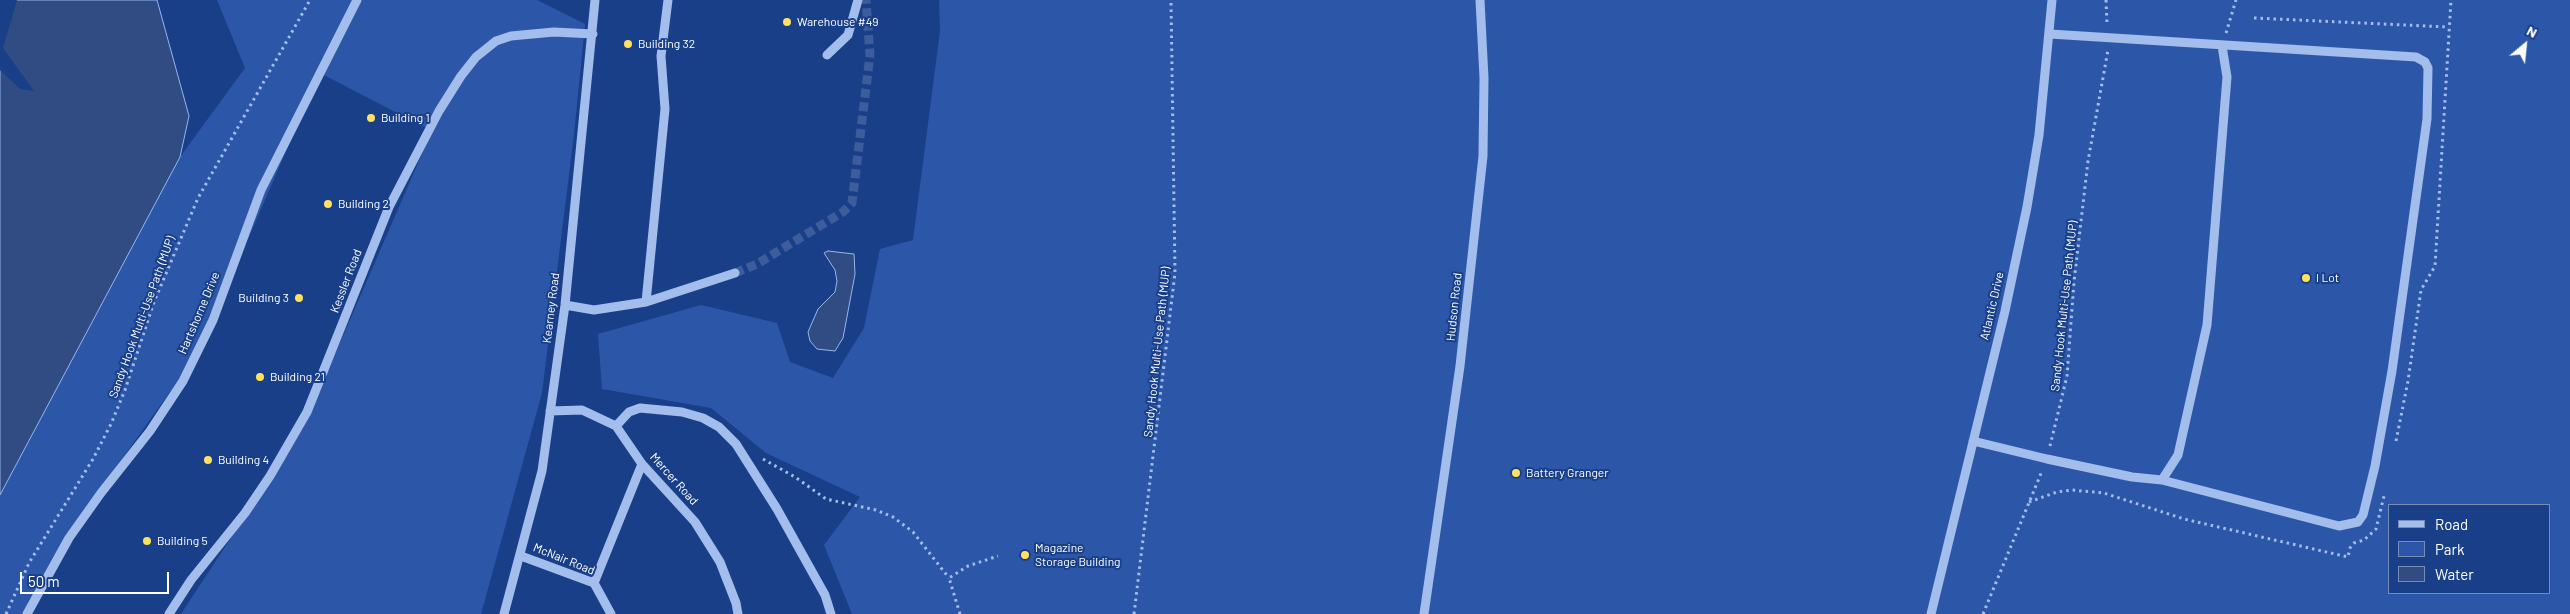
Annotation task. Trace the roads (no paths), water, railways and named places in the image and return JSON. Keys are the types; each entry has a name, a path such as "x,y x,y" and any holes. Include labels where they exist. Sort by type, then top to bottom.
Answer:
{"street":[{"name":"Hartshorne Drive","path":"27,614 69,538 101,493 150,431 183,381 213,320 261,190 357,0"},
{"name":"Kearney Road","path":"504,614 522,556 542,470 565,305 596,0"},
{"path":"646,302 665,108 661,56 668,0"},
{"path":"827,55 848,35 858,0"},
{"name":"Hudson Road","path":"1424,614 1460,366 1483,156 1484,78 1480,0"},
{"name":"Atlantic Drive","path":"1932,614 2027,207 2039,135 2052,0"},
{"name":"Kessler Road","path":"170,614 192,580 265,484 307,412 389,207 439,111 461,76 476,57 496,41 511,36 554,32 593,34"},
{"path":"1973,441 2132,477 2162,480 2339,526 2358,522 2362,515 2375,466 2392,371 2428,119 2428,68 2421,59 2050,34"},
{"path":"2162,480 2178,456 2207,325 2227,78 2222,46"},
{"path":"565,305 594,310 646,302 735,273"},
{"path":"550,411 582,410 616,426 629,412 640,408 682,412 703,418 719,427 736,444 777,509 825,595 831,614"},
{"name":"Mercer Road","path":"616,426 642,464 695,522 720,562 736,603 738,614"},
{"path":"594,583 642,464"},
{"name":"McNair Road","path":"522,556 594,583 611,614"}],"water":[{"path":"0,0 157,0 189,116 180,157 0,495"},
{"path":"828,251 854,254 855,274 843,338 835,351 817,349 810,341 808,332 818,309 835,292 837,281 835,270 824,253"}],"tunnel":[{"path":"735,273 757,264 843,212 852,203 870,55 866,0"}],"place":[{"name":"Warehouse #49","path":"787,22"},
{"name":"Building 32","path":"628,44"},
{"name":"Building 1","path":"371,118"},
{"name":"Building 2","path":"328,204"},
{"name":"I Lot","path":"2306,278"},
{"name":"Building 3","path":"299,298"},
{"name":"Building 21","path":"260,377"},
{"name":"Building 4","path":"208,460"},
{"name":"Battery Granger","path":"1516,473"},
{"name":"Building 5","path":"147,541"},
{"name":"Magazine Storage Building","path":"1025,555"}]}
